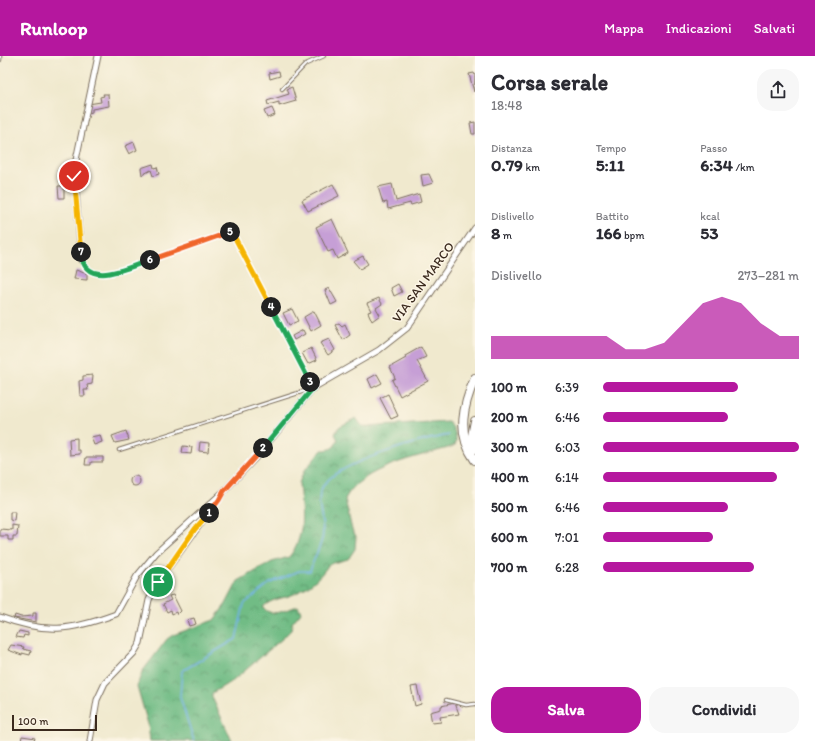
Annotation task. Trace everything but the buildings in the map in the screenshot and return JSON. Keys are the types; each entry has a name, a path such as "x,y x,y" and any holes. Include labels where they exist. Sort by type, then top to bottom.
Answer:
{"highway":[{"path":"475,378 464,410 463,430 466,444 475,460"},
{"path":"475,421 472,436 475,449"}],"street":[{"path":"81,260 74,176 98,56"},
{"name":"VIA SAN MARCO","path":"0,617 33,628 62,628 88,624 116,614 137,576 156,553 224,491 258,455 313,388 379,350 407,328 475,228"},
{"path":"90,741 98,700 105,683 134,653 140,643 149,600 158,582 195,529 219,500 224,491"}],"lane":[{"path":"282,89 306,64 324,56"},
{"path":"119,450 282,396 313,388"},
{"path":"446,700 466,705 475,704"}],"path":[{"path":"81,260 91,271 97,274 105,275 230,232 234,236 313,388"}],"green space":[{"path":"356,418 363,427 448,422 454,429 456,442 455,445 451,447 407,459 377,471 353,488 345,499 352,530 356,536 355,549 348,559 329,564 314,582 305,588 290,596 270,602 263,607 266,611 275,613 298,606 301,612 292,623 291,630 283,638 234,680 212,693 212,697 232,741 150,741 148,724 137,686 142,672 167,639 173,635 214,620 226,604 238,581 272,562 289,557 295,548 301,531 302,522 299,483 304,471 322,450 328,450 335,445 338,440 335,434 339,427"}],"waterway":[{"path":"194,741 180,697 182,671 236,639 244,604 270,583 299,571 310,571 321,543 323,533 319,499 323,486 331,477 345,469 381,453 449,435"}],"route":[{"path":"74,176 81,260 91,271 97,274 105,275 230,232 234,236 313,388 258,455 224,491 219,500 195,529 158,582"}]}
